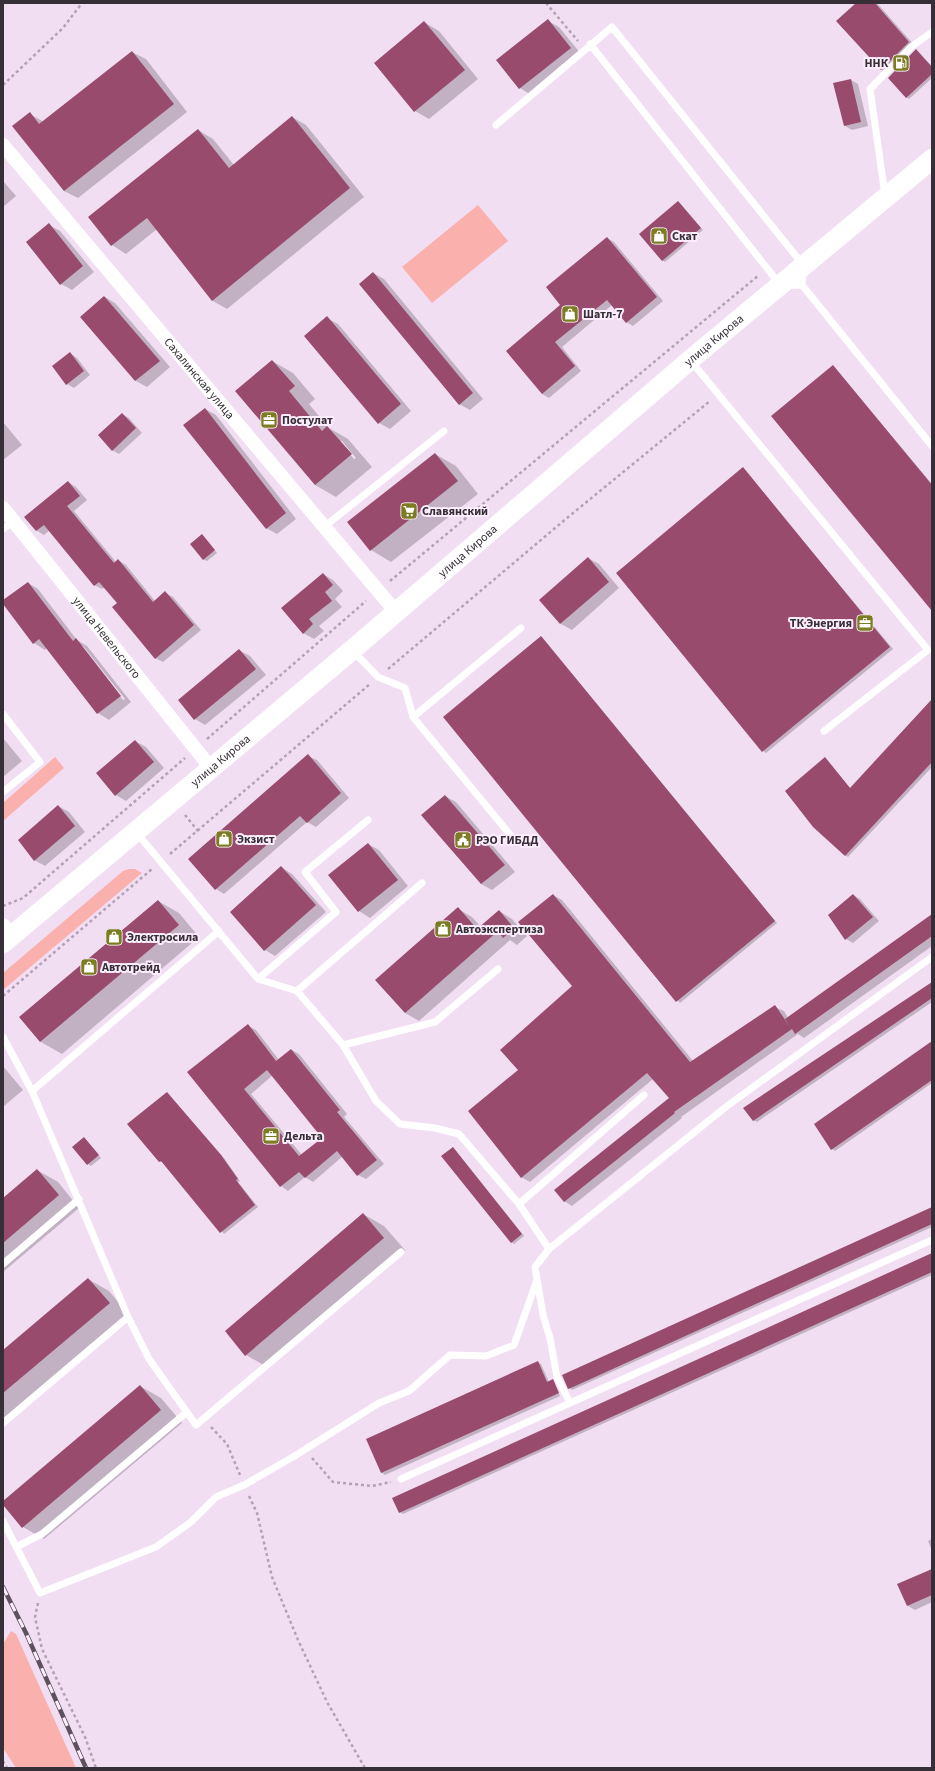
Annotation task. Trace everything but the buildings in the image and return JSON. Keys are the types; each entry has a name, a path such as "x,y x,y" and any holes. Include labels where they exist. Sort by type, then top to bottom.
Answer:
{"main road":[{"name":"улица Кирова","path":"6,934 136,832 352,650 690,360 781,286 932,159"}],"street":[{"name":"Сахалинская улица","path":"3,145 396,612"},
{"name":"улица Невельского","path":"3,508 8,525 211,768"}],"lane":[{"path":"496,125 587,46 612,27 804,266 802,285 932,446"},
{"path":"886,198 870,89 912,47 932,32"},
{"path":"587,46 781,286 802,285"},
{"path":"690,360 928,650 824,731"},
{"path":"324,527 444,431"},
{"path":"413,717 521,628"},
{"path":"352,650 378,677 405,688 413,717 512,837"},
{"path":"3,714 40,762 3,792"},
{"path":"258,979 336,912 305,872 368,820"},
{"path":"136,832 258,979 297,991 343,1045 376,1101 400,1124 435,1128 459,1134 519,1204 549,1249"},
{"path":"297,991 422,883"},
{"path":"32,1091 219,931"},
{"path":"570,1403 557,1378 550,1338 543,1315 535,1267 549,1249 727,1106 932,956"},
{"path":"343,1045 435,1022 498,969"},
{"path":"3,1037 32,1091 128,1317 149,1359 196,1425 401,1252"},
{"path":"519,1204 644,1095"},
{"path":"3,1264 79,1199"},
{"path":"401,1479 932,1240"},
{"path":"3,1521 40,1593 156,1547 190,1522 216,1497 244,1485 305,1450 379,1403 409,1391 450,1355 486,1356 514,1345 537,1280"},
{"path":"3,1423 128,1317"},
{"path":"16,1547 42,1534 187,1412"}],"path":[{"path":"3,85 63,28 82,3"},
{"path":"546,3 587,46"},
{"path":"3,996 567,518 718,395"},
{"path":"185,815 198,831"},
{"path":"204,1419 227,1444 257,1512 272,1577 298,1640 327,1702 365,1768"},
{"path":"305,1450 333,1482 372,1486 401,1479"},
{"path":"40,1593 35,1617 42,1648 85,1737 96,1768"},
{"path":"3,1761 7,1768"}],"shaded area":[{"path":"478,205 508,241 432,303 402,267"},
{"path":"55,757 64,768 3,821 3,803"},
{"path":"135,869 142,873 3,990 3,973 123,871"},
{"path":"11,1631 16,1634 76,1768 16,1768 3,1748 3,1644"}],"railway":[{"path":"3,1587 26,1633 86,1768"}],"place":[{"name":"ННК","path":"901,63"},
{"name":"Скат","path":"659,236"},
{"name":"Шатл-7","path":"570,314"},
{"name":"Постулат","path":"269,420"},
{"name":"Славянский","path":"409,511"},
{"name":"ТК Энергия","path":"865,623"},
{"name":"Экзист","path":"224,839"},
{"name":"РЭО ГИБДД","path":"463,840"},
{"name":"Автоэкспертиза","path":"443,929"},
{"name":"Электросила","path":"114,937"},
{"name":"Автотрейд","path":"89,967"},
{"name":"Дельта","path":"271,1136"}]}
